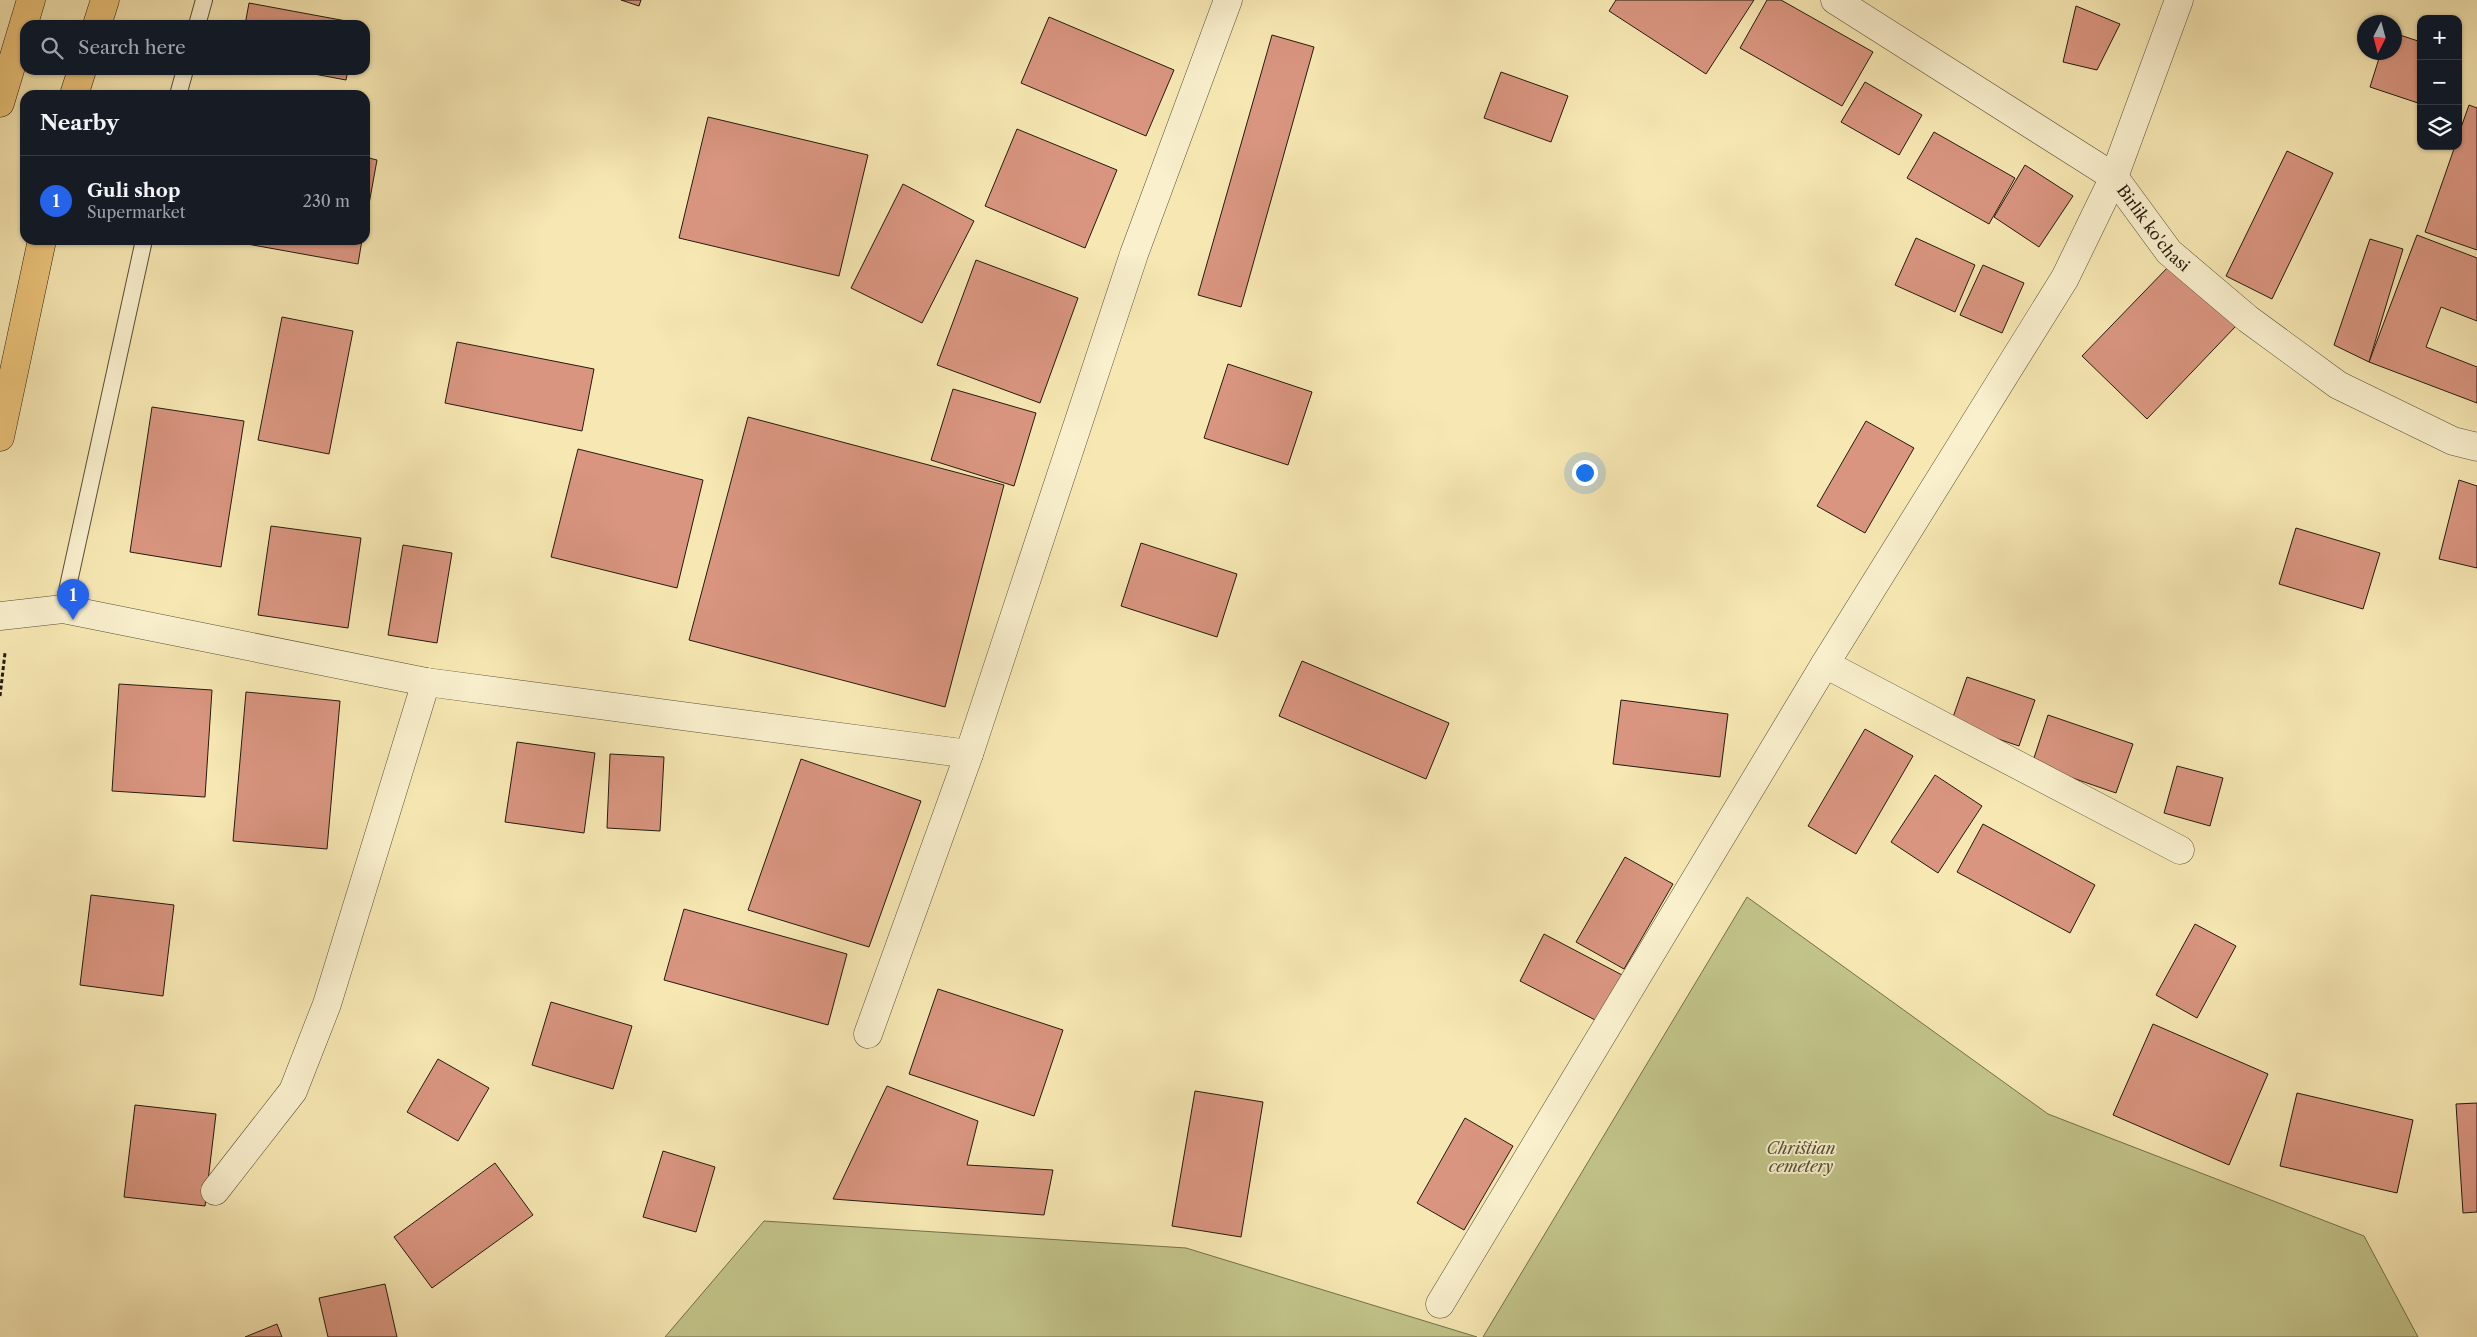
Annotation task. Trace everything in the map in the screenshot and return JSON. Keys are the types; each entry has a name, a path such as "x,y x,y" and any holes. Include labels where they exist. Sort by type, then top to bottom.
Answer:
{"main road":[{"path":"25,20 31,0"},
{"path":"99,20 105,0"},
{"path":"0,103 20,37"},
{"path":"76,90 80,75"},
{"path":"0,437 41,245"}],"street":[{"path":"868,1034 969,754 1134,254 1228,0"},
{"name":"Birlik ko'chasi","path":"1834,0 2114,177 2169,252 2248,318 2338,385 2453,441 2477,448"},
{"path":"1440,1304 1826,664 2065,278 2114,177 2179,0"},
{"path":"0,616 63,609 426,682 969,754"},
{"path":"1826,664 2180,850"},
{"path":"215,1191 293,1090 327,1004 426,682"}],"lane":[{"path":"198,20 204,0"},
{"path":"179,90 184,75"},
{"path":"63,609 143,245"}],"green space":[{"name":"Christian cemetery","path":"1747,897 2048,1114 2364,1236 2418,1337 1483,1337"},
{"path":"764,1221 1186,1248 1477,1337 665,1337"}],"building":[{"path":"621,0 641,0 639,6"},
{"path":"1616,0 1754,0 1706,74 1609,11"},
{"path":"1767,0 1781,0 1873,52 1842,106 1740,48"},
{"path":"249,3 341,20 246,20"},
{"path":"2076,6 2120,24 2097,70 2063,62"},
{"path":"1049,17 1174,70 1146,136 1021,83"},
{"path":"1272,35 1314,47 1241,307 1198,295"},
{"path":"2402,36 2417,41 2417,103 2370,87 2378,60 2402,60"},
{"path":"1501,72 1568,96 1551,142 1484,118"},
{"path":"320,75 347,75 346,80"},
{"path":"1865,82 1922,115 1899,155 1841,122"},
{"path":"2469,105 2477,108 2477,250 2425,232 2454,150 2462,150 2462,125"},
{"path":"708,117 868,155 839,276 679,238"},
{"path":"1017,129 1117,170 1085,248 985,206"},
{"path":"1934,132 2015,178 1989,224 1907,178"},
{"path":"2287,151 2333,173 2272,299 2226,276"},
{"path":"370,158 377,160 370,198"},
{"path":"2025,165 2073,196 2039,247 1994,217"},
{"path":"903,184 974,221 922,323 851,288"},
{"path":"2417,235 2477,258 2477,321 2441,307 2426,347 2477,367 2477,403 2369,362"},
{"path":"1916,238 1975,265 1955,312 1895,285"},
{"path":"2370,239 2403,249 2369,362 2334,345"},
{"path":"253,245 361,245 358,264"},
{"path":"976,260 1078,298 1040,403 937,365"},
{"path":"2171,264 2236,326 2147,419 2082,356"},
{"path":"1983,265 2024,283 2002,333 1960,315"},
{"path":"282,317 353,331 329,454 258,440"},
{"path":"457,342 594,369 582,431 445,403"},
{"path":"1228,364 1312,392 1288,465 1204,438"},
{"path":"953,389 1036,413 1014,486 931,460"},
{"path":"152,407 244,421 221,567 130,552"},
{"path":"748,417 1004,485 945,707 689,640"},
{"path":"1866,421 1914,448 1865,533 1817,506"},
{"path":"578,449 703,480 677,588 551,557"},
{"path":"2459,480 2477,486 2477,568 2439,559"},
{"path":"271,526 361,538 348,628 258,615"},
{"path":"2296,528 2380,553 2363,609 2279,584"},
{"path":"1141,543 1237,574 1217,637 1121,606"},
{"path":"403,545 452,553 437,643 388,635"},
{"path":"1302,661 1449,723 1426,779 1279,716"},
{"path":"1967,677 2035,700 2019,746 1951,723"},
{"path":"119,684 212,690 205,797 112,791"},
{"path":"246,692 340,701 327,849 233,841"},
{"path":"1621,700 1728,714 1720,777 1613,764"},
{"path":"2048,715 2133,744 2116,793 2032,764"},
{"path":"1865,729 1913,756 1856,854 1808,826"},
{"path":"517,742 595,753 584,833 505,822"},
{"path":"610,754 664,757 660,831 607,828"},
{"path":"801,759 921,801 869,947 748,910"},
{"path":"2177,766 2223,778 2210,826 2164,813"},
{"path":"1935,775 1982,806 1938,873 1891,842"},
{"path":"1983,824 2095,885 2070,933 1957,872"},
{"path":"1625,857 1673,884 1624,969 1576,942"},
{"path":"91,895 174,905 163,996 80,985"},
{"path":"684,909 847,954 828,1025 664,980"},
{"path":"2195,924 2236,946 2197,1018 2156,995"},
{"path":"1544,934 1624,976 1599,1022 1520,981"},
{"path":"938,989 1063,1030 1034,1116 909,1074"},
{"path":"551,1002 632,1026 613,1089 532,1065"},
{"path":"2153,1024 2268,1074 2229,1165 2113,1115"},
{"path":"438,1059 489,1088 458,1141 407,1112"},
{"path":"887,1086 978,1121 967,1165 1053,1170 1044,1215 833,1199"},
{"path":"1195,1091 1263,1102 1241,1237 1172,1226"},
{"path":"2297,1093 2413,1120 2397,1193 2280,1166"},
{"path":"2477,1103 2477,1212 2463,1213 2456,1104"},
{"path":"135,1105 216,1114 205,1206 124,1197"},
{"path":"1465,1118 1513,1146 1464,1230 1417,1203"},
{"path":"663,1151 715,1167 696,1232 643,1217"},
{"path":"495,1163 533,1215 432,1288 394,1237"},
{"path":"385,1284 397,1337 328,1337 319,1298"},
{"path":"277,1324 282,1337 245,1337"}],"place":[{"name":"Guli shop","path":"73,620"}]}
